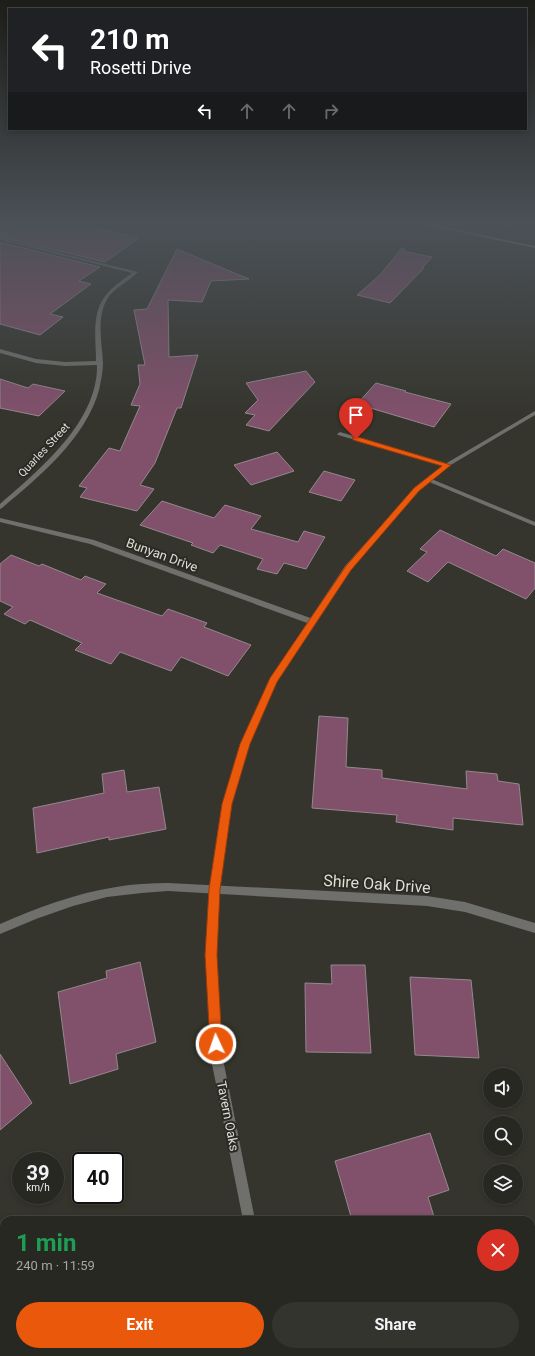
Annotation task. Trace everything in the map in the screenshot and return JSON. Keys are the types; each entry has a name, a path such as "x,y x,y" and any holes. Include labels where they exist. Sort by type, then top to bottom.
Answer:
{"street":[{"name":"Quarles Street","path":"0,507 39,474 74,435 88,412 97,390 100,363 98,327 103,303 116,289"},
{"path":"0,351 36,361 65,364 100,363"},
{"name":"Tavern Oaks","path":"248,1216 217,1059 211,955 214,889 227,804 245,744 273,680 348,568 417,489 447,465 535,413"},
{"path":"340,434 447,465"},
{"path":"429,480 535,524"},
{"name":"Bunyan Drive","path":"0,520 92,542 313,622"},
{"name":"Shire Oak Drive","path":"0,928 32,915 99,895 134,889 168,887 427,901 465,907 535,928"}],"building":[{"path":"0,289 84,289 50,314 63,317 40,335 0,324"},
{"path":"157,289 207,289 202,302 168,300 169,357 198,355 181,408 177,408 155,463 140,485 154,489 137,511 80,497 87,488 79,486 109,448 120,451 140,406 131,405 140,384 138,365 145,365 134,310 147,309"},
{"path":"364,289 403,289 390,303 357,295"},
{"path":"306,371 315,382 269,431 246,425 255,415 245,413 258,400 246,383"},
{"path":"0,379 28,388 33,384 65,391 39,416 0,408"},
{"path":"376,383 451,404 434,427 357,404"},
{"path":"277,452 294,471 251,485 234,465"},
{"path":"324,471 355,480 341,501 309,492"},
{"path":"162,501 214,518 225,505 261,516 251,529 298,542 304,531 325,537 306,569 284,563 277,574 257,569 263,559 220,545 213,553 191,545 193,543 140,525"},
{"path":"440,530 496,556 503,549 535,563 535,588 526,599 448,562 428,582 407,571 427,552 420,549"},
{"path":"11,555 39,566 42,564 81,580 85,576 106,584 97,593 162,616 168,609 207,623 204,627 251,645 228,676 181,657 171,671 120,652 111,664 75,650 82,643 30,620 25,624 4,614 13,607 0,601 0,564"},
{"path":"319,716 348,718 346,767 382,770 382,778 467,789 466,771 497,774 498,781 519,784 523,825 453,818 453,830 396,822 397,815 312,808"},
{"path":"124,770 127,792 159,787 166,829 109,840 109,837 37,853 33,808 104,793 102,774"},
{"path":"140,962 156,1042 116,1054 118,1069 70,1084 58,992 107,978 106,971"},
{"path":"331,965 365,965 371,1053 306,1052 305,983 332,984"},
{"path":"410,977 471,980 479,1058 415,1055"},
{"path":"0,1054 32,1103 0,1130"},
{"path":"430,1133 449,1190 428,1197 434,1216 351,1216 335,1161"}],"route":[{"path":"216,1044 211,955 214,889 227,804 245,744 273,680 348,568 417,489 447,465 356,439"}]}
